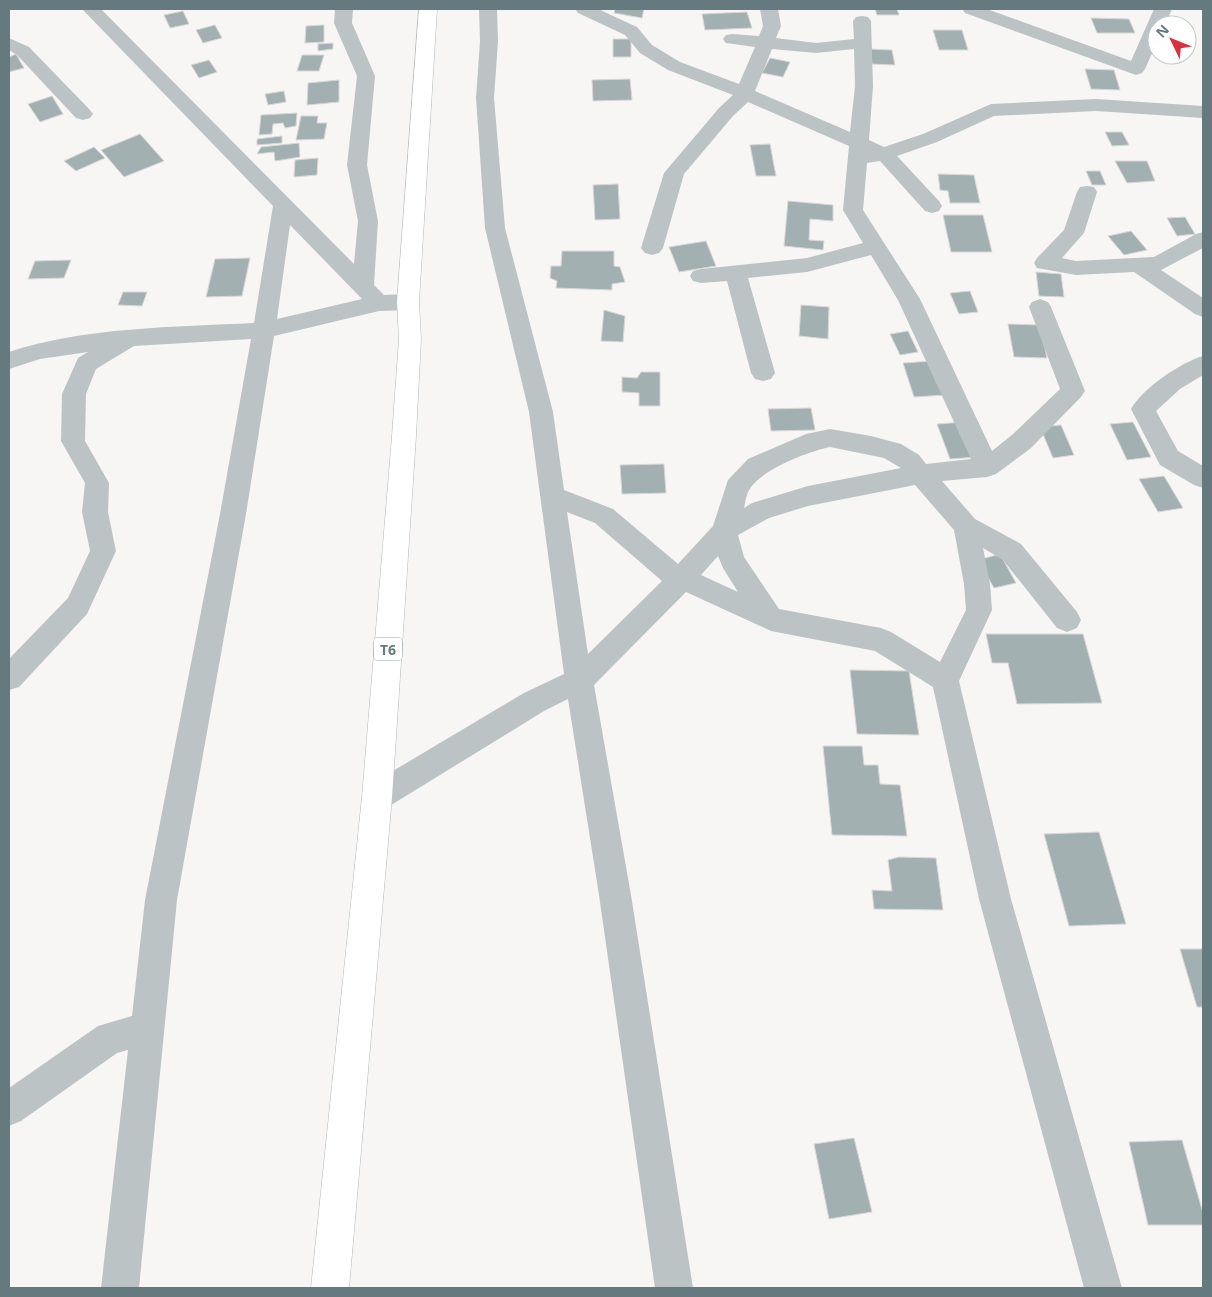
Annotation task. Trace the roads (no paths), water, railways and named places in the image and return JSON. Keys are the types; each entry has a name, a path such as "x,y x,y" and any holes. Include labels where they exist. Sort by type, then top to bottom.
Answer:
{"highway":[{"name":"T6","path":"330,1288 377,797 409,359 408,302 430,10"}],"street":[{"path":"91,9 379,302"},
{"path":"344,9 343,23 366,76 357,165 368,221 363,286"},
{"path":"488,9 489,41 485,98 495,228 541,412 570,629 615,896 674,1288"},
{"path":"584,9 631,31 646,49 674,66 745,94 858,152 884,154 930,138 991,110 1096,105 1203,112"},
{"path":"652,248 674,173 726,112 745,94 772,26 769,9"},
{"path":"971,9 1136,68 1163,9"},
{"path":"862,21 864,86 853,210 909,299 987,467"},
{"path":"732,39 816,48 863,43"},
{"path":"9,43 23,51 83,114"},
{"path":"884,154 932,206"},
{"path":"1087,192 1074,233 1045,264 1076,268 1158,264 1203,239"},
{"path":"120,1288 161,900 232,514 264,330 283,205"},
{"path":"701,276 807,265 876,247"},
{"path":"1137,264 1203,309"},
{"path":"735,272 763,373"},
{"path":"9,362 38,351 128,338 264,330 379,302 408,302"},
{"path":"377,797 534,702 580,680 683,577 724,531 761,510 808,496 922,474 987,467 1022,440 1073,391 1040,307"},
{"path":"9,678 78,606 103,551 95,512 97,484 73,440 74,394 86,364 128,338"},
{"path":"1203,364 1172,383 1143,409 1169,458 1203,478"},
{"path":"771,619 732,560 724,531 737,487 757,466 776,456 815,441 830,438 883,448 905,458 922,474 966,526 1012,552 1067,620"},
{"path":"552,496 604,516 668,571 771,619 882,640 945,680"},
{"path":"966,526 977,584 979,610 960,653 945,680 995,899 1103,1288"},
{"path":"9,1109 110,1038 148,1029"}]}
